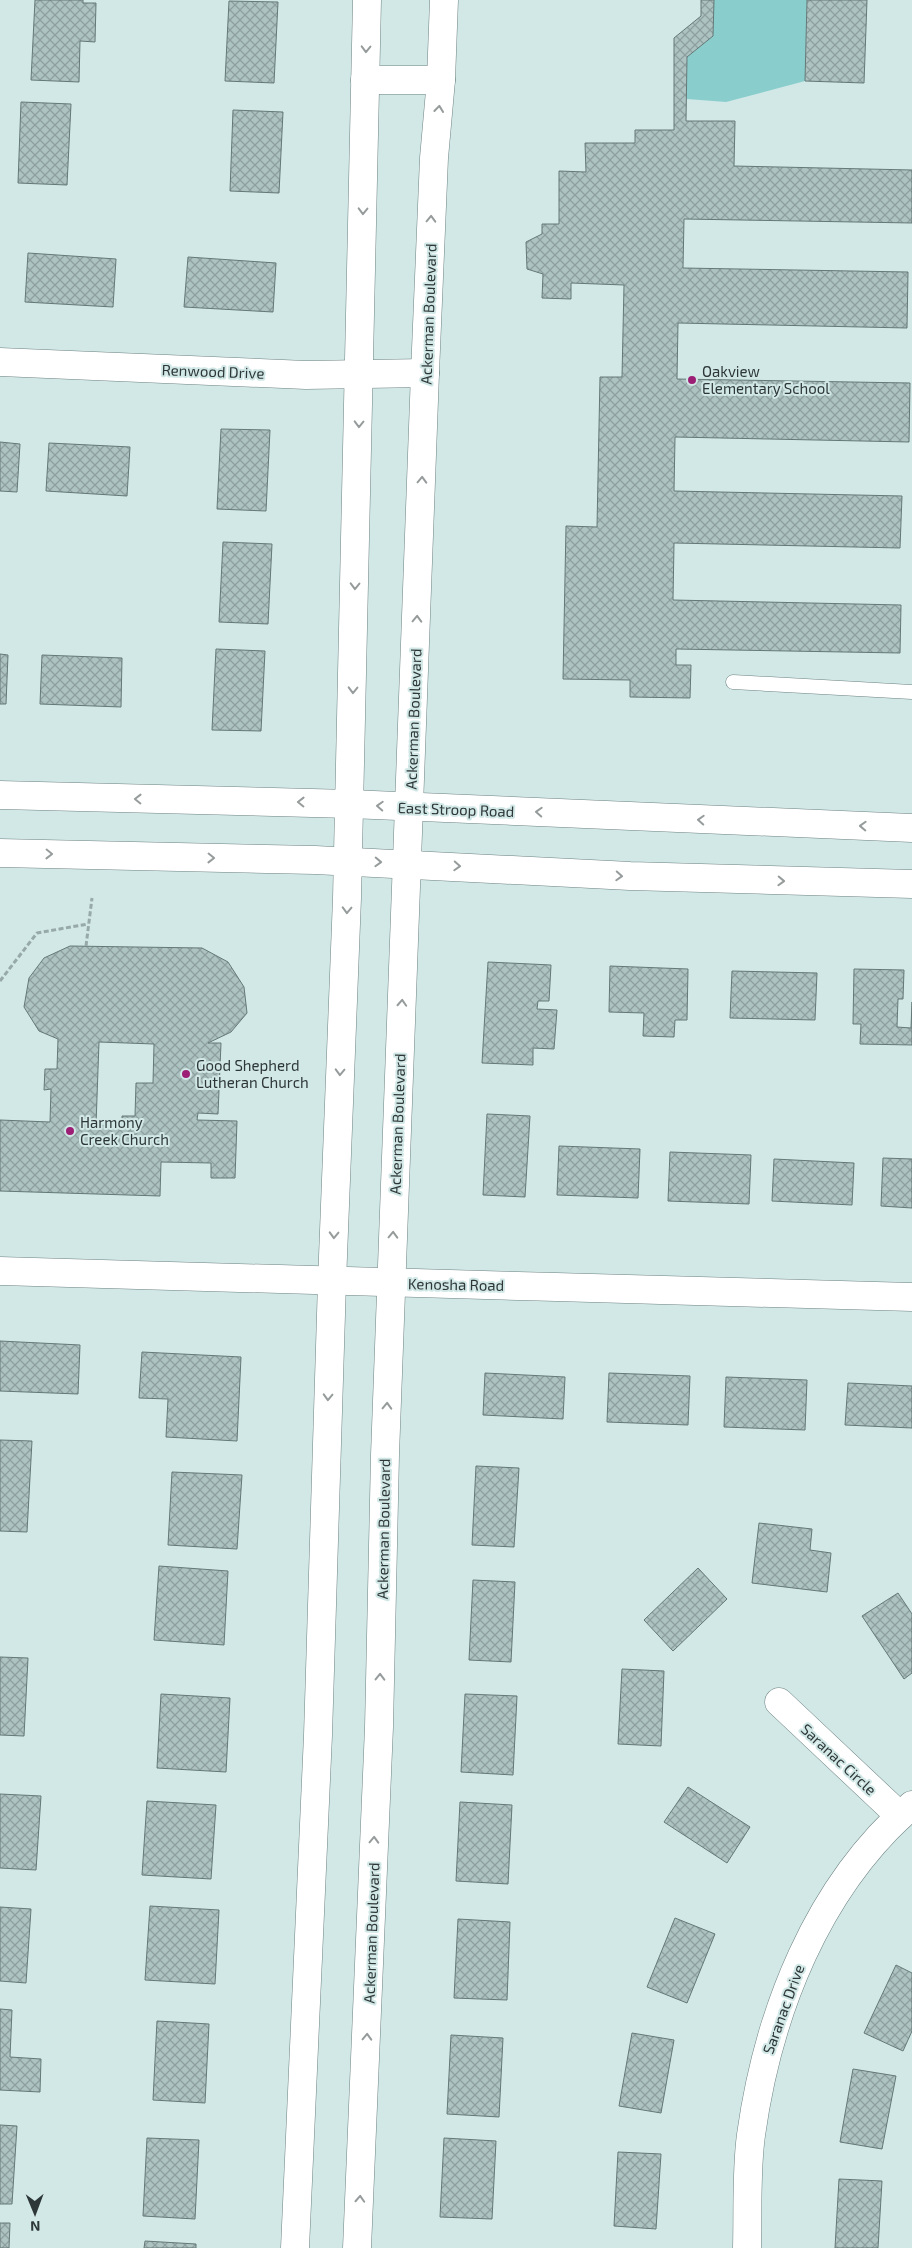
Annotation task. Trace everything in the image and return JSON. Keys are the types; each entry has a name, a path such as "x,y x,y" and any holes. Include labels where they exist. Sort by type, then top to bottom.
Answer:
{"street":[{"path":"295,2248 318,1735 332,1282 350,804 367,0"},
{"name":"Ackerman Boulevard","path":"357,2248 378,1728 391,1283 425,373 434,158 442,80 444,0"},
{"path":"365,80 442,80"},
{"name":"Renwood Drive","path":"0,362 360,375 425,373"},
{"name":"East Stroop Road","path":"0,795 350,804 912,828"},
{"path":"0,853 348,861 630,876 912,884"},
{"name":"Kenosha Road","path":"0,1271 332,1282 527,1285 912,1297"},
{"name":"Saranac Circle","path":"778,1702 906,1811"},
{"name":"Saranac Drive","path":"747,2248 751,2137 763,2065 782,2003 815,1927 844,1880 906,1811"}],"lane":[{"path":"733,682 912,692"}],"path":[{"path":"86,946 92,898"},
{"path":"0,981 37,933 88,924"}],"shaded area":[{"path":"714,0 807,0 805,81 726,102 687,99 687,57"}],"building":[{"path":"35,0 83,0 83,3 96,3 95,42 80,41 79,82 31,80"},
{"path":"701,0 714,0 713,36 687,57 686,121 735,121 734,166 912,170 912,223 684,219 683,268 908,272 907,328 678,323 677,379 910,383 909,442 675,437 674,491 902,496 900,548 674,543 673,600 901,605 900,653 676,649 676,665 691,665 690,698 630,697 630,680 563,679 566,526 597,527 600,377 622,377 624,285 571,283 571,299 542,298 543,274 527,269 526,242 542,234 542,224 559,224 559,171 586,172 585,143 635,143 635,130 674,130 674,38 701,16"},
{"path":"807,0 867,0 864,83 805,81"},
{"path":"229,1 278,2 274,83 225,81"},
{"path":"21,102 71,104 67,185 18,183"},
{"path":"233,110 283,112 279,193 230,191"},
{"path":"28,253 116,259 113,307 25,302"},
{"path":"188,257 276,263 273,312 184,307"},
{"path":"221,429 270,430 266,511 217,509"},
{"path":"0,442 20,444 17,492 0,491"},
{"path":"49,443 130,447 127,496 46,491"},
{"path":"223,542 272,544 268,624 219,622"},
{"path":"216,649 265,651 261,731 212,730"},
{"path":"0,654 8,655 6,704 0,704"},
{"path":"42,655 122,658 121,707 40,704"},
{"name":"Good Shepherd Lutheran Church","path":"70,946 202,948 228,962 244,987 247,1013 231,1032 208,1043 221,1043 218,1114 198,1113 197,1120 237,1121 235,1178 211,1178 211,1163 161,1162 160,1196 0,1191 0,1120 50,1122 51,1089 44,1090 45,1069 57,1069 58,1039 39,1031 24,1007 29,978 44,958","holes":["99,1042 154,1044 153,1083 136,1083 135,1116 122,1116 122,1126 96,1125"]},
{"path":"488,962 551,965 549,1001 538,1001 537,1009 557,1010 554,1049 533,1048 533,1065 482,1063"},
{"path":"610,966 688,969 687,1020 675,1020 674,1037 643,1036 644,1013 609,1012"},
{"path":"854,969 904,970 903,999 898,999 897,1027 911,1028 912,1002 912,1045 860,1044 861,1024 853,1024"},
{"path":"732,971 817,973 815,1020 730,1018"},
{"path":"487,1114 530,1116 525,1197 483,1195"},
{"path":"559,1146 640,1149 638,1198 557,1195"},
{"path":"670,1152 751,1155 749,1204 668,1201"},
{"path":"883,1158 912,1159 912,1208 881,1206"},
{"path":"774,1159 854,1163 852,1205 772,1201"},
{"path":"0,1341 80,1345 78,1394 0,1391"},
{"path":"142,1352 241,1357 237,1441 166,1437 168,1399 139,1398"},
{"path":"485,1373 565,1377 563,1419 483,1415"},
{"path":"609,1373 690,1376 688,1425 607,1422"},
{"path":"726,1377 807,1380 805,1430 724,1427"},
{"path":"848,1383 912,1386 912,1428 845,1425"},
{"path":"0,1440 32,1441 27,1532 0,1531"},
{"path":"476,1466 519,1468 514,1547 472,1545"},
{"path":"172,1472 242,1475 237,1549 168,1545"},
{"path":"759,1523 812,1529 810,1550 831,1553 827,1592 752,1583"},
{"path":"159,1566 228,1571 224,1645 154,1640"},
{"path":"698,1568 727,1599 673,1651 644,1620"},
{"path":"473,1580 515,1582 511,1662 469,1660"},
{"path":"898,1593 912,1614 912,1673 904,1679 862,1616"},
{"path":"0,1657 28,1658 24,1736 0,1735"},
{"path":"622,1669 664,1671 661,1746 618,1744"},
{"path":"161,1694 230,1698 226,1772 157,1768"},
{"path":"465,1694 517,1696 513,1775 461,1772"},
{"path":"688,1787 750,1827 727,1863 664,1822"},
{"path":"0,1794 41,1796 36,1870 0,1868"},
{"path":"147,1801 216,1805 211,1879 142,1875"},
{"path":"460,1802 512,1805 508,1884 456,1881"},
{"path":"150,1906 219,1910 215,1984 145,1980"},
{"path":"0,1907 31,1909 26,1983 0,1981"},
{"path":"675,1918 715,1934 687,2003 647,1987"},
{"path":"458,1919 510,1922 507,2000 454,1998"},
{"path":"896,1965 912,1973 912,2031 903,2051 864,2033"},
{"path":"0,2009 12,2010 10,2057 41,2059 40,2092 0,2090"},
{"path":"157,2021 209,2024 205,2103 153,2100"},
{"path":"632,2033 674,2040 661,2113 619,2106"},
{"path":"451,2035 503,2038 499,2117 447,2114"},
{"path":"853,2069 896,2076 882,2149 840,2142"},
{"path":"0,2125 17,2126 12,2204 0,2204"},
{"path":"147,2138 199,2140 195,2219 143,2216"},
{"path":"444,2138 496,2141 492,2219 440,2217"},
{"path":"618,2152 661,2154 656,2229 614,2226"},
{"path":"839,2179 882,2181 878,2248 835,2248"},
{"path":"0,2223 10,2223 9,2248 0,2248"},
{"path":"145,2241 196,2244 196,2248 144,2248"}],"place":[{"name":"Oakview Elementary School","path":"692,380"},
{"name":"Good Shepherd Lutheran Church","path":"186,1074"},
{"name":"Harmony Creek Church","path":"70,1131"}]}
